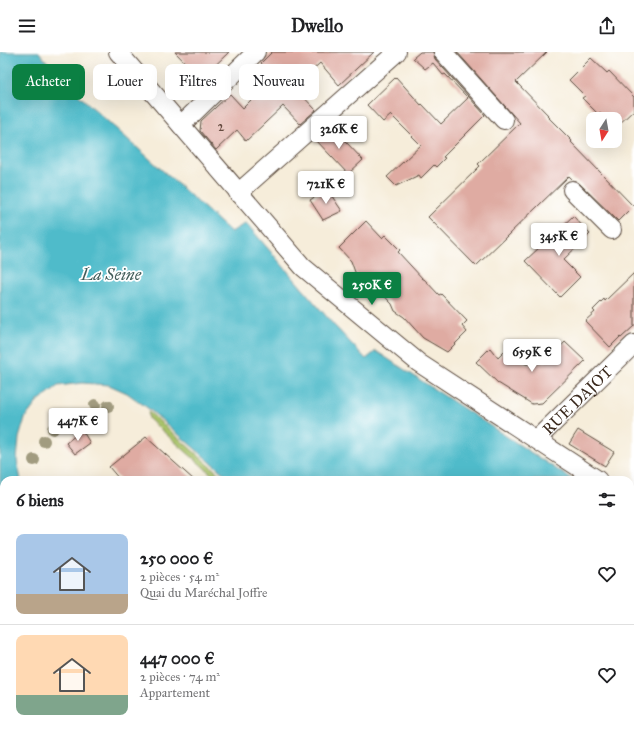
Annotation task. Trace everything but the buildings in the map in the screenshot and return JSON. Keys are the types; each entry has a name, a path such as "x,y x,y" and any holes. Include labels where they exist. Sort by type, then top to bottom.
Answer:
{"street":[{"path":"118,52 303,267 419,363 592,476"},
{"path":"181,124 256,52"},
{"path":"238,193 397,52"},
{"path":"443,52 504,120"},
{"path":"572,190 612,230"},
{"name":"RUE DAJOT","path":"537,439 634,344"}],"green space":[{"path":"148,411 221,476 213,476 149,419"}],"water":[{"name":"La Seine","path":"0,52 39,52 49,64 12,64 12,100 84,100 231,232 246,223 333,324 366,359 376,351 567,476 226,476 149,409 127,393 109,385 82,383 58,386 38,401 25,418 19,438 17,460 20,476 0,476"}]}
